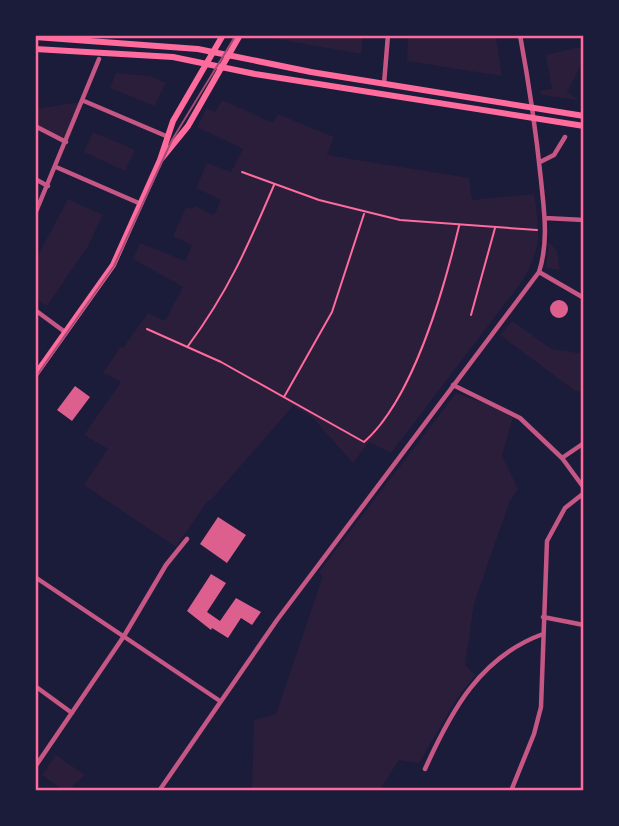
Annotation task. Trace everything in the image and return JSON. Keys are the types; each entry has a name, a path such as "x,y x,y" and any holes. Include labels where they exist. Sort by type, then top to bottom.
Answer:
{"main road":[{"path":"35,375 113,265 160,160 166,136 204,64 223,35"},
{"path":"160,160 188,126 240,35"},
{"path":"35,37 170,46 584,116"},
{"path":"35,50 153,55 584,126"}],"street":[{"path":"384,84 388,35"},
{"path":"159,791 220,701 539,272 546,230 534,107 520,35"},
{"path":"35,214 84,101 99,59"},
{"path":"84,101 166,136"},
{"path":"35,126 66,142"},
{"path":"540,162 554,155 565,137"},
{"path":"56,167 141,204"},
{"path":"35,179 48,186"},
{"path":"545,218 584,220"},
{"path":"539,272 584,298"},
{"path":"35,310 66,332"},
{"path":"453,385 510,411 562,458 584,491 565,508 547,541 541,707 534,734 511,791"},
{"path":"562,458 584,443"},
{"path":"35,767 124,636 166,565 187,539"},
{"path":"35,576 220,701"},
{"path":"543,617 584,625"},
{"path":"425,769 444,726 468,689 505,653 543,634"},
{"path":"35,687 72,713"}],"path":[{"path":"242,172 364,212 400,220 546,230"},
{"path":"188,347 220,302 236,273 274,184"},
{"path":"283,397 332,312 352,257 364,212"},
{"path":"147,329 188,347 364,442 382,421 420,352 443,286 459,226"},
{"path":"471,315 495,228"}],"shaded area":[{"path":"363,35 361,54 266,37"},
{"path":"408,35 478,35 496,38 502,76 407,61"},
{"path":"584,46 584,59 567,92 579,100 542,95 539,91 552,89 546,55"},
{"path":"116,73 150,76 166,83 154,106 110,88"},
{"path":"222,100 273,123 278,114 334,137 327,155 469,178 472,200 534,194 538,241 532,261 520,284 391,453 369,442 353,463 312,417 293,406 210,501 208,500 176,547 84,485 108,449 84,435 121,382 103,373 120,347 123,348 148,313 165,321 183,287 133,259 140,243 185,261 192,245 173,236 186,207 193,209 195,206 214,215 221,200 196,188 207,163 231,172 243,149 197,127 207,108 215,112"},
{"path":"81,102 65,140 35,125 35,109"},
{"path":"93,132 135,150 125,171 84,152"},
{"path":"68,199 103,215 88,246 47,306 35,298 35,261"},
{"path":"549,242 557,251 560,270 546,268"},
{"path":"512,321 552,349 584,354 584,390 575,391 500,335"},
{"path":"456,393 497,408 513,418 502,455 518,489 509,503 474,604 465,665 475,675 456,700 419,763 399,760 379,791 252,791 254,720 276,714 323,576 319,572"},
{"path":"56,755 85,775 72,786 76,791 64,791 42,775"}],"building":[{"path":"559,300 565,303 568,309 565,315 559,318 553,315 550,309 553,303"},
{"path":"75,386 90,397 72,421 57,410"},
{"path":"218,517 246,535 227,563 200,544"},
{"path":"211,574 226,583 207,612 220,621 236,598 261,612 252,625 241,618 228,638 212,628 211,630 187,611"}],"tram line":[{"path":"35,378 114,266 172,140 236,35"}]}
